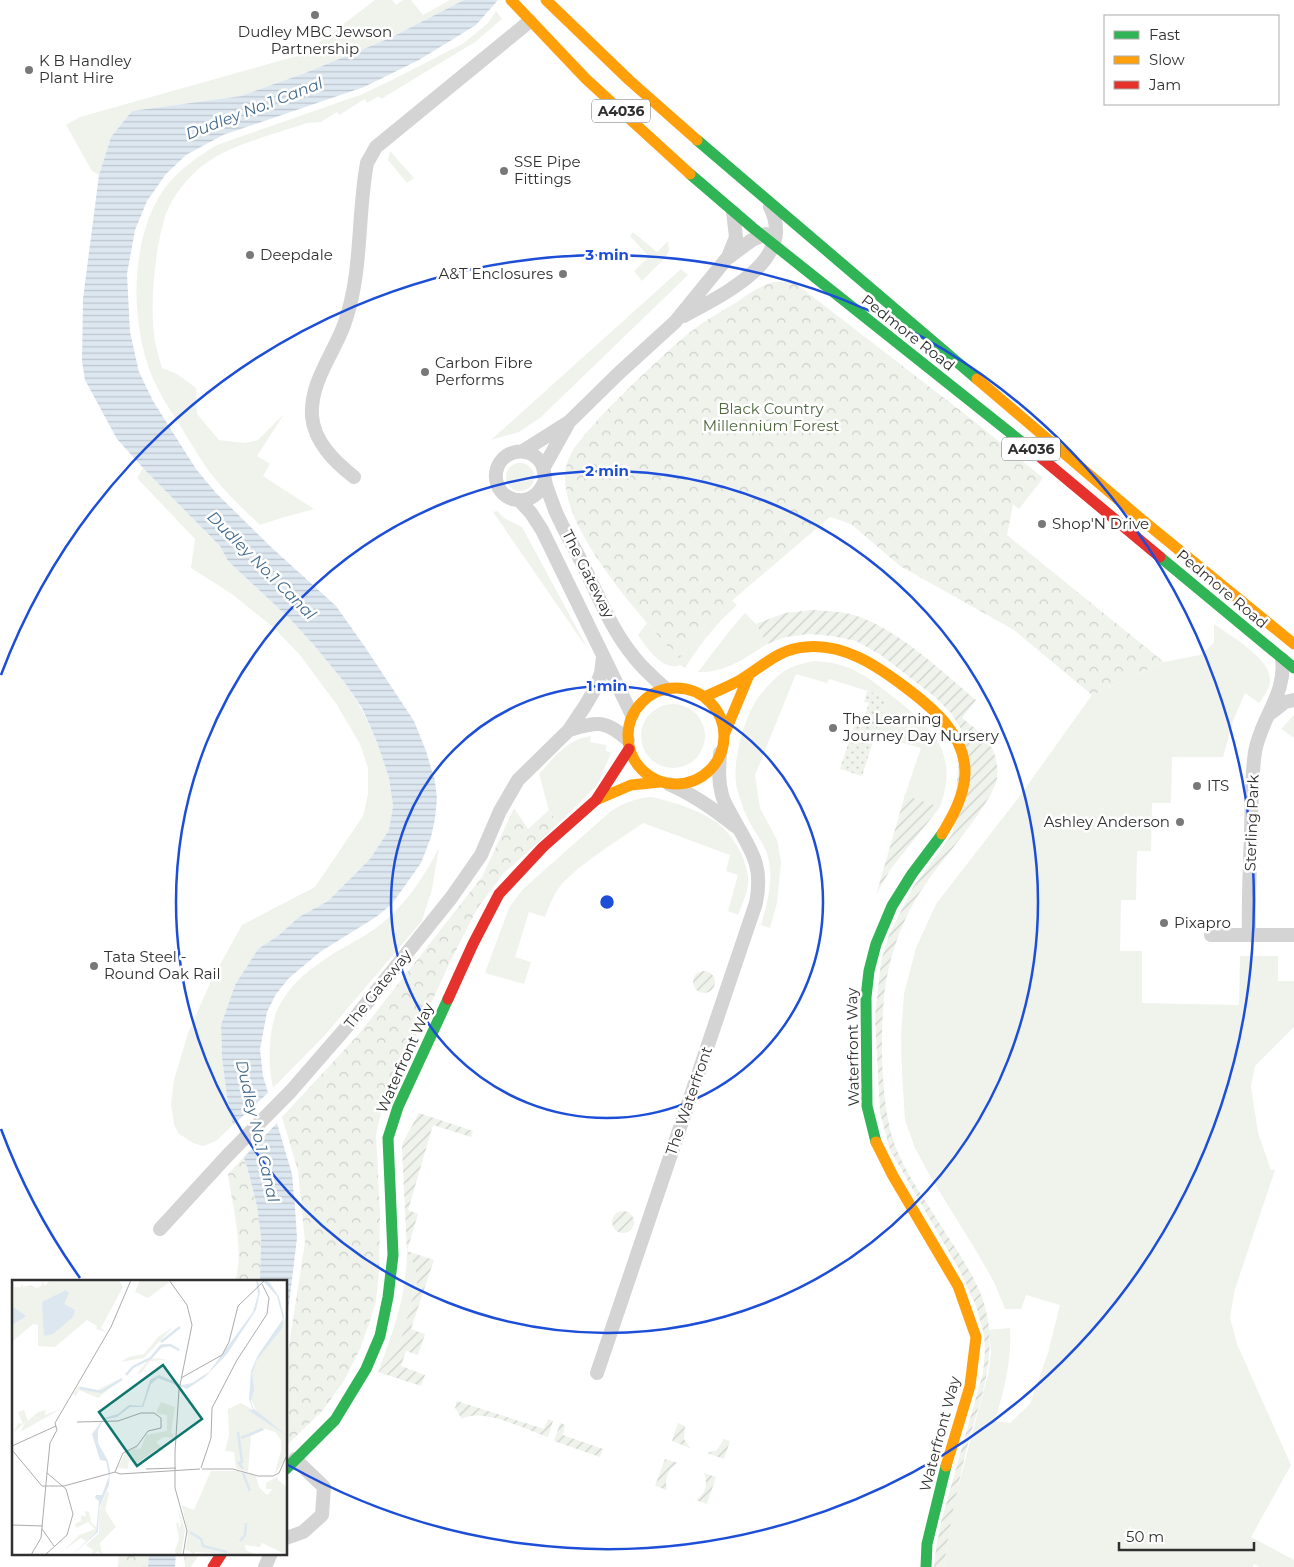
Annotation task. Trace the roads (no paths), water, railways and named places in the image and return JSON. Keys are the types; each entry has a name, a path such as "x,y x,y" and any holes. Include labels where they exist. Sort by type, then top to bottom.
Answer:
{"main road":[{"name":"Pedmore Road","path":"546,0 625,77 767,201 1123,504 1294,644"},
{"name":"Pedmore Road","path":"514,3 586,79 659,147 732,209 771,236 796,263 1029,448 1294,668"},
{"name":"Waterfront Way","path":"724,735 723,724 719,714 704,697 749,675 757,667 774,656 797,648 815,646 839,650 877,665 938,713 957,743 963,761 965,780 961,800 952,819 914,870 895,902 884,925 872,959 867,981 866,998 867,1106 876,1142 893,1176 958,1286 976,1337 970,1386 940,1486 927,1544 926,1567"},
{"name":"Waterfront Way","path":"596,800 631,785 679,784 697,780 708,772 717,761 724,735 749,675"},
{"path":"632,715 646,698 666,689 686,689 704,697"},
{"name":"Waterfront Way","path":"291,1464 335,1420 366,1369 380,1336 388,1297 393,1255 388,1138 398,1107 498,894 543,847 596,800 629,745 628,730 632,715"},
{"path":"629,745 636,763 647,775 665,783"},
{"path":"212,1567 221,1554"}],"street":[{"path":"354,477 340,467 325,450 317,436 312,418 312,395 345,324 352,298 367,163 376,147 530,21"},
{"path":"767,201 774,215 771,236 801,230"},
{"name":"The Gateway","path":"728,257 736,237 736,224 732,209"},
{"name":"The Gateway","path":"570,422 545,474 543,488 538,494 526,500 519,500 512,499 500,490 496,472 504,458 512,453 523,451 570,422 619,373 675,322 728,257 752,240 771,236 769,255 756,272"},
{"name":"The Gateway","path":"675,322 773,262 785,261 796,263"},
{"path":"523,451 538,458 545,474"},
{"name":"The Gateway","path":"545,474 555,511 617,632 633,656 666,689"},
{"name":"The Gateway","path":"519,500 531,513 542,530 632,715"},
{"name":"The Gateway","path":"160,1229 227,1156 290,1092 358,1014 451,898 481,855 500,811 518,780 569,730 595,689 601,673 603,657"},
{"name":"Sterling Park","path":"1249,935 1255,751 1260,734 1281,686 1282,659"},
{"path":"1270,714 1285,702 1294,700"},
{"path":"569,730 602,723 617,729 629,745"},
{"name":"The Waterfront","path":"597,1373 756,903 760,886 758,868 752,852 722,798 718,781 720,753"},
{"name":"The Waterfront","path":"665,783 697,797 739,829"},
{"path":"1211,934 1294,935"},
{"path":"288,1537 303,1532 322,1514 324,1487 291,1464"},
{"path":"264,1567 270,1554"}],"water":[{"name":"Dudley No.1 Canal","path":"464,0 498,0 476,25 419,60 364,87 223,135 186,155 166,174 147,201 135,230 127,274 130,332 139,372 153,401 196,469 216,493 271,547 336,606 414,721 435,781 437,799 431,837 421,863 392,904 376,917 320,952 289,978 276,994 267,1012 260,1049 263,1076 292,1174 295,1207 297,1238 288,1312 288,1280 260,1280 261,1237 257,1206 232,1121 227,1097 222,1057 221,1025 235,985 258,949 279,935 299,917 328,901 370,859 389,830 393,806 389,778 377,742 362,708 345,683 290,619 228,561 220,546 117,439 85,380 82,361 83,299 99,175 111,137 132,111 241,96 305,73 390,38"},
{"path":"149,1554 176,1554 175,1567 148,1567"}],"place":[{"name":"Dudley MBC Jewson Partnership","path":"315,15"},
{"name":"K B Handley Plant Hire","path":"29,70"},
{"name":"SSE Pipe Fittings","path":"504,171"},
{"name":"Deepdale","path":"250,255"},
{"name":"A&T Enclosures","path":"563,274"},
{"name":"Carbon Fibre Performs","path":"425,372"},
{"name":"Shop'N Drive","path":"1042,524"},
{"name":"The Learning Journey Day Nursery","path":"833,728"},
{"name":"ITS","path":"1197,786"},
{"name":"Ashley Anderson","path":"1180,822"},
{"name":"Pixapro","path":"1164,923"},
{"name":"Tata Steel - Round Oak Rail","path":"94,966"}],"park label":[{"name":"Black Country Millennium Forest","path":"771,418"}]}
